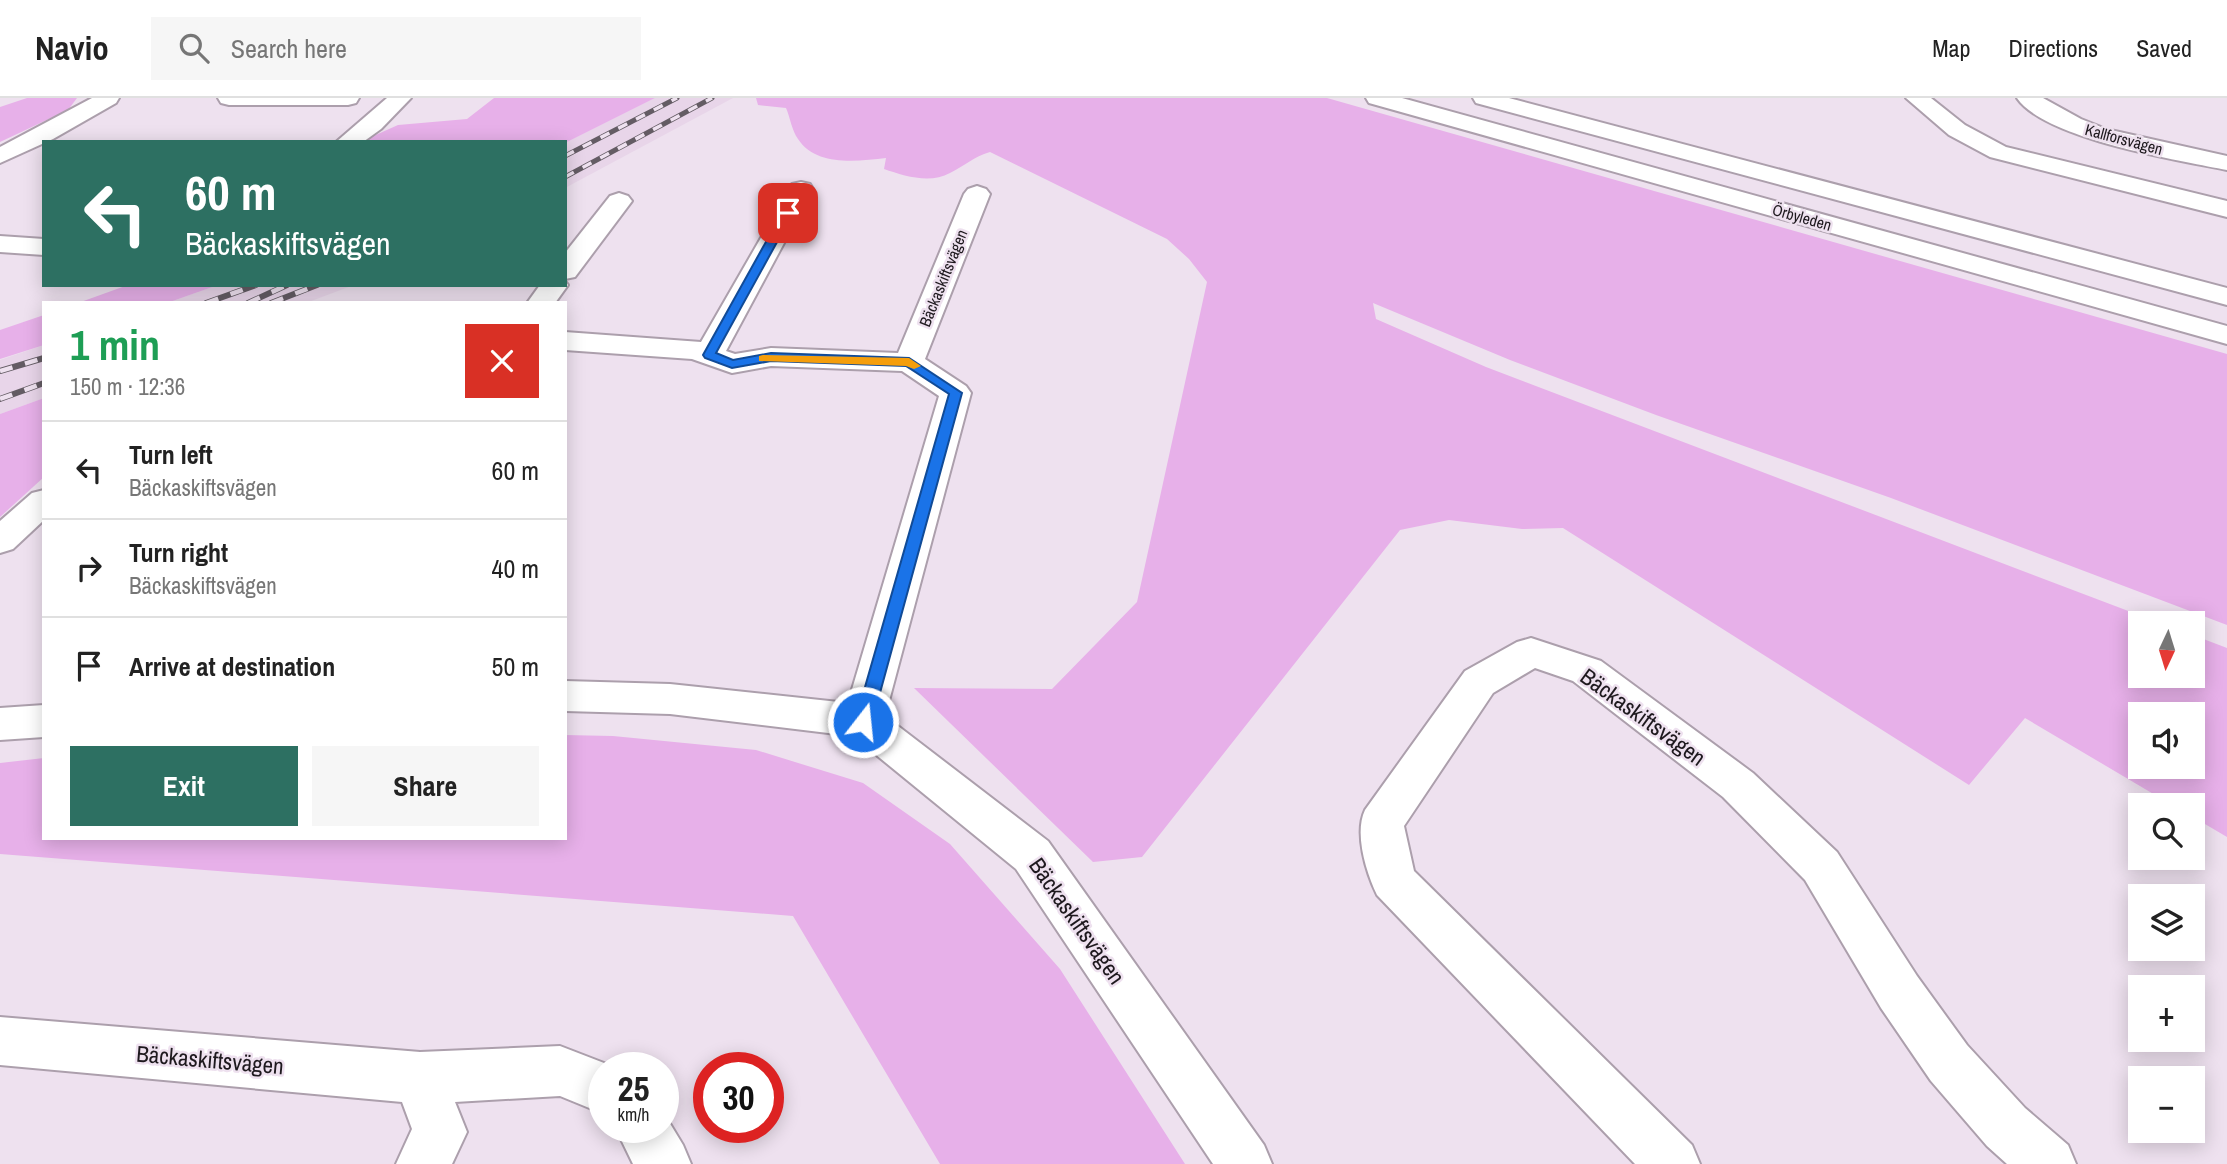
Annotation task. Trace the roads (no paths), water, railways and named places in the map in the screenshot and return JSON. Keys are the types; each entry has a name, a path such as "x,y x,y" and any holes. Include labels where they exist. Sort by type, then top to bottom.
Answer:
{"street":[{"path":"0,156 46,135 108,98"},
{"path":"229,98 348,98"},
{"path":"351,140 373,124 400,98"},
{"name":"Örbyleden","path":"1377,98 2227,335"},
{"name":"Örbyleden","path":"1484,98 2227,297"},
{"path":"1917,98 1957,130 1998,152 2227,209"},
{"name":"Kallforsvägen","path":"2028,98 2078,127 2131,142 2227,163"},
{"path":"0,169 30,169"},
{"path":"720,359 800,189"},
{"name":"Bäckaskiftsvägen","path":"909,362 977,194"},
{"path":"567,268 619,201"},
{"path":"0,244 42,247"},
{"path":"543,301 553,287"},
{"path":"567,341 697,350 720,359 771,357 909,362 955,393 863,722 670,699 567,696"},
{"path":"0,541 42,503"},
{"name":"Bäckaskiftsvägen","path":"1673,1164 1393,881 1381,823 1479,682 1531,652 1587,671 1738,785 1821,866 1899,992 1949,1063 2006,1127 2049,1164"},
{"path":"0,724 42,721"},
{"name":"Bäckaskiftsvägen","path":"863,722 1032,855 1245,1164"},
{"name":"Bäckaskiftsvägen","path":"0,1041 420,1078 560,1071 588,1082"},
{"path":"420,1078 440,1132 423,1164"},
{"path":"652,1143 664,1164"}],"railway":[{"path":"567,155 677,98"},
{"path":"567,176 712,98"},
{"path":"212,301 250,287"},
{"path":"252,301 283,287"},
{"path":"276,301 312,287"},
{"path":"0,371 42,359"},
{"path":"0,399 42,384"}]}
